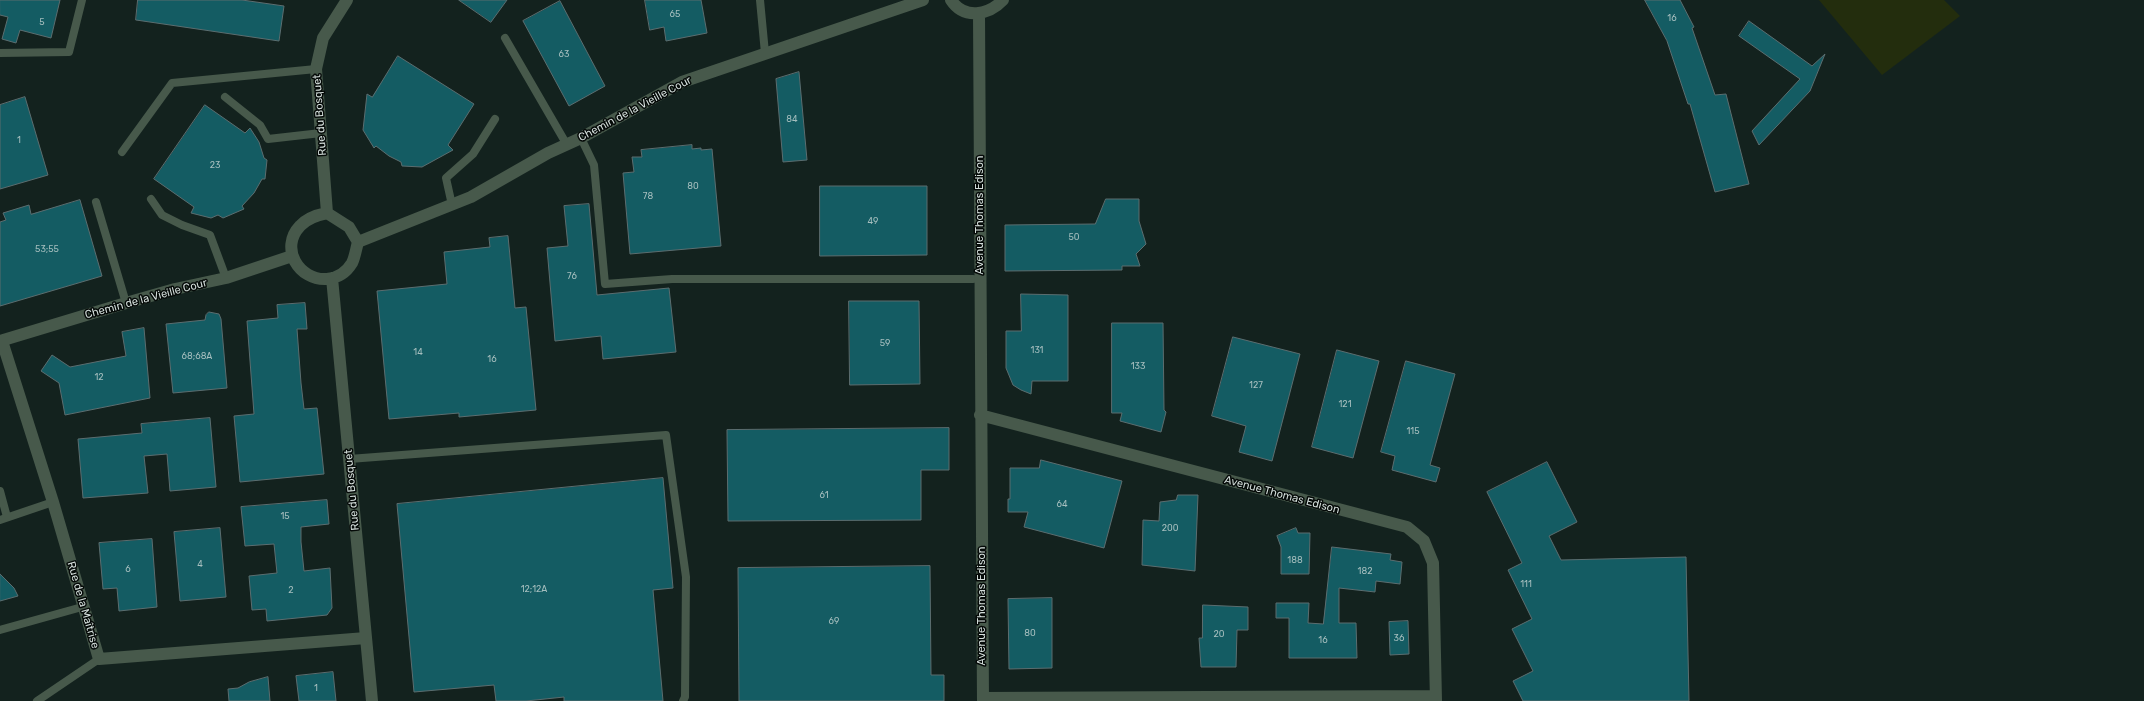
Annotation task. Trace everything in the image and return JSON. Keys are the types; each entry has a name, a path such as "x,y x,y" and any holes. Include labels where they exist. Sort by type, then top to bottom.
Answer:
{"street":[{"name":"Rue du Bosquet","path":"327,213 316,69 324,38 347,0"},
{"name":"Chemin de la Vieille Cour","path":"358,242 471,198 548,153 581,138 682,82 923,0"},
{"path":"951,0 960,9 979,14 996,8 1003,0"},
{"name":"Avenue Thomas Edison","path":"979,14 980,415 983,699"},
{"path":"327,213 348,227 358,242 353,261 346,271 332,278 320,279 311,277 297,266 292,256 291,248 293,237 299,227 308,220 327,213"},
{"name":"Chemin de la Vieille Cour","path":"1,341 175,289 226,278 292,256"},
{"name":"Rue du Bosquet","path":"332,278 372,701"},
{"name":"Rue de la Maîtrise","path":"1,341 53,502 82,607 99,659 366,638"},
{"name":"Avenue Thomas Edison","path":"980,415 1407,527 1424,542 1433,563 1435,698"},
{"path":"983,699 1435,698"}],"lane":[{"path":"0,53 69,52 82,0"},
{"path":"760,0 765,53"},
{"path":"505,38 567,145"},
{"path":"122,152 172,83 316,69"},
{"path":"225,96 260,125 268,139 321,133"},
{"path":"452,205 446,178 473,154 495,119"},
{"path":"581,138 594,165 605,284 672,279 973,279"},
{"path":"151,199 162,215 182,225 210,235 226,278"},
{"path":"96,202 126,303"},
{"path":"349,459 666,434 686,577 685,697 683,701"},
{"path":"0,490 3,519 53,502"},
{"path":"0,630 82,607"},
{"path":"37,701 99,659"}],"green space":[{"path":"1819,0 1944,0 1960,16 1882,75"}],"building":[{"path":"0,0 60,0 51,38 20,30 16,43 2,39 8,17 0,15"},
{"path":"138,0 242,0 284,6 279,41 136,20"},
{"path":"459,0 507,0 491,22"},
{"path":"645,0 701,0 707,33 666,41 664,27 650,30"},
{"path":"1645,0 1680,0 1694,27 1692,28 1715,95 1726,94 1749,184 1715,192 1690,104 1688,104 1667,41"},
{"path":"560,1 605,86 569,106 523,21"},
{"path":"1749,21 1812,66 1825,54 1810,91 1759,145 1752,131 1800,79 1739,36"},
{"path":"398,56 474,104 448,145 453,150 422,167 402,166 401,162 389,156 376,146 374,148 363,130 367,94 372,97"},
{"path":"799,72 807,160 783,162 776,79"},
{"path":"25,97 48,175 0,189 0,105"},
{"path":"205,105 245,133 250,128 259,142 264,158 267,160 265,179 262,179 254,193 242,206 244,209 223,218 218,215 211,218 191,213 194,207 154,179"},
{"path":"692,145 692,149 712,149 721,246 630,254 623,173 634,172 632,157 642,157 641,150"},
{"path":"820,186 927,186 927,255 820,256"},
{"path":"1106,199 1139,199 1139,221 1146,244 1136,254 1140,266 1122,266 1122,270 1005,271 1005,225 1095,224"},
{"path":"80,200 102,276 0,306 0,222 6,220 3,213 29,205 31,214"},
{"path":"589,204 597,295 669,288 676,352 603,359 601,336 555,341 547,248 568,246 564,206"},
{"path":"508,236 515,308 526,307 536,410 459,417 459,413 389,419 377,291 447,284 444,252 490,247 489,238"},
{"path":"1021,294 1068,295 1068,381 1032,381 1031,394 1013,385 1006,368 1006,331 1021,331"},
{"path":"849,301 919,301 920,384 850,385"},
{"path":"305,303 307,329 297,329 301,383 304,409 317,408 324,474 240,482 234,416 254,414 247,321 278,318 277,305"},
{"path":"209,312 219,314 221,319 227,388 173,393 166,324 205,320 206,315"},
{"path":"1112,323 1163,323 1164,410 1166,412 1161,432 1120,421 1122,413 1112,413"},
{"path":"144,328 150,398 65,415 59,383 41,371 52,355 70,367 126,356 122,332"},
{"path":"1233,337 1300,354 1272,461 1239,452 1246,426 1212,416"},
{"path":"1337,350 1379,361 1353,458 1312,447"},
{"path":"1406,361 1455,374 1430,465 1440,468 1436,482 1392,470 1395,456 1381,452"},
{"path":"210,418 216,487 170,491 167,454 144,456 148,493 83,498 78,439 142,433 141,424"},
{"path":"949,428 949,470 921,470 921,520 728,521 727,430"},
{"path":"1041,460 1122,481 1104,548 1024,527 1028,512 1008,512 1008,499 1010,499 1010,468 1039,468"},
{"path":"1547,462 1577,522 1549,536 1561,560 1686,557 1689,701 1523,701 1513,681 1533,671 1512,629 1532,619 1508,570 1522,563 1487,492"},
{"path":"663,478 673,588 653,590 663,701 564,701 564,697 526,701 496,701 494,685 414,692 397,504"},
{"path":"1178,495 1198,495 1195,571 1142,565 1143,520 1159,521 1160,502 1176,500"},
{"path":"327,500 329,524 301,527 301,542 304,571 330,568 332,608 327,615 267,621 266,609 252,610 249,576 277,573 274,544 245,546 241,507"},
{"path":"220,528 226,597 180,601 174,532"},
{"path":"1296,528 1298,533 1310,533 1309,574 1281,574 1281,547 1277,536"},
{"path":"152,539 157,607 119,611 117,588 103,589 99,543"},
{"path":"1332,547 1391,554 1390,560 1402,562 1400,584 1376,581 1375,592 1339,588 1339,623 1356,623 1357,658 1289,658 1289,618 1276,618 1276,603 1309,603 1308,623 1323,624"},
{"path":"930,566 931,675 944,675 944,701 739,701 738,568"},
{"path":"0,574 14,588 18,596 0,601"},
{"path":"1052,598 1052,668 1009,669 1008,599"},
{"path":"1203,605 1248,607 1248,630 1237,630 1236,667 1201,667 1199,638 1202,638"},
{"path":"1408,621 1409,654 1390,655 1389,622"},
{"path":"333,672 336,701 299,701 296,676"},
{"path":"268,677 270,701 229,701 228,689 238,688 249,682"}]}
